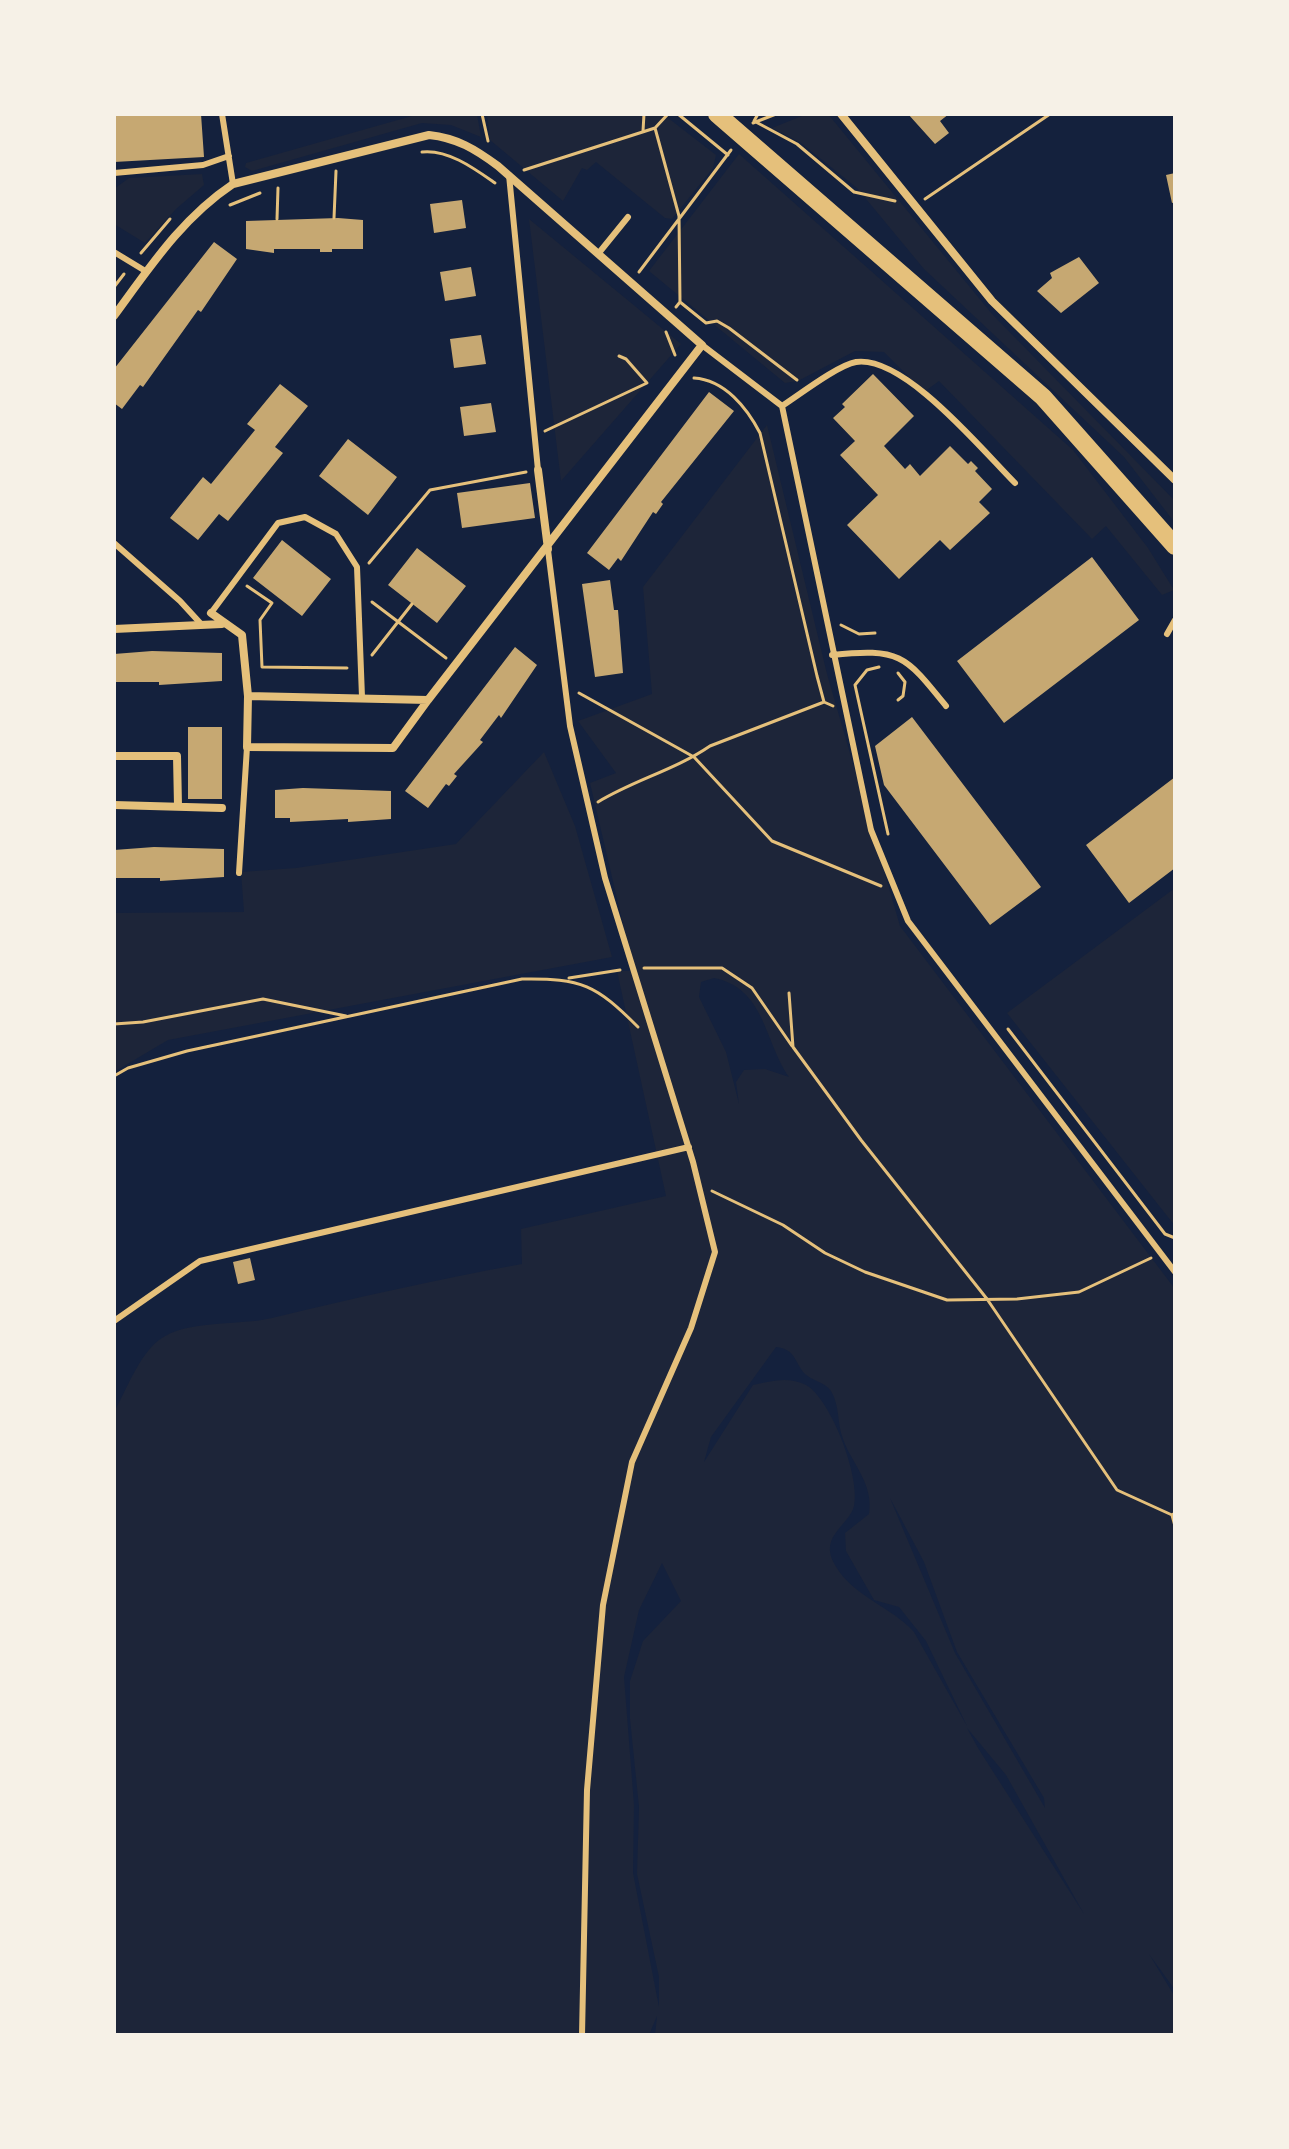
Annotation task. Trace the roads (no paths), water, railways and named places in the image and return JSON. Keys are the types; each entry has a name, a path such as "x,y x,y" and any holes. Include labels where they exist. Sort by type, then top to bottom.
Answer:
{"main road":[{"path":"717,114 749,128 1043,397 1175,546"}],"street":[{"path":"841,114 992,301 1175,480"},
{"path":"114,316 176,233 209,200 233,184 429,135 452,138 473,147 702,345 548,550 393,748 247,747 248,696 242,635 222,624 211,613"},
{"path":"538,470 548,550"},
{"path":"114,629 222,624"},
{"path":"248,696 428,700"},
{"path":"114,756 177,756 178,806"},
{"path":"114,805 222,808"}],"lane":[{"path":"222,114 233,184"},
{"path":"114,173 203,165 229,156"},
{"path":"509,175 538,470"},
{"path":"598,254 628,217"},
{"path":"114,252 147,272"},
{"path":"702,345 782,406 871,830 908,921 1175,1272"},
{"path":"782,406 855,362 889,365 924,392 1015,483"},
{"path":"1164,470 1175,467"},
{"path":"211,613 278,523 305,517 336,534 359,575 362,697"},
{"path":"114,543 202,625"},
{"path":"548,550 570,726 589,808 633,968 689,1147 715,1252 691,1328 632,1462 603,1605 587,1790 582,2035"},
{"path":"1175,620 1167,634 1175,631"},
{"path":"832,655 865,652 905,659 946,706"},
{"path":"239,873 247,747"},
{"path":"114,1321 200,1261 689,1147"}]}
